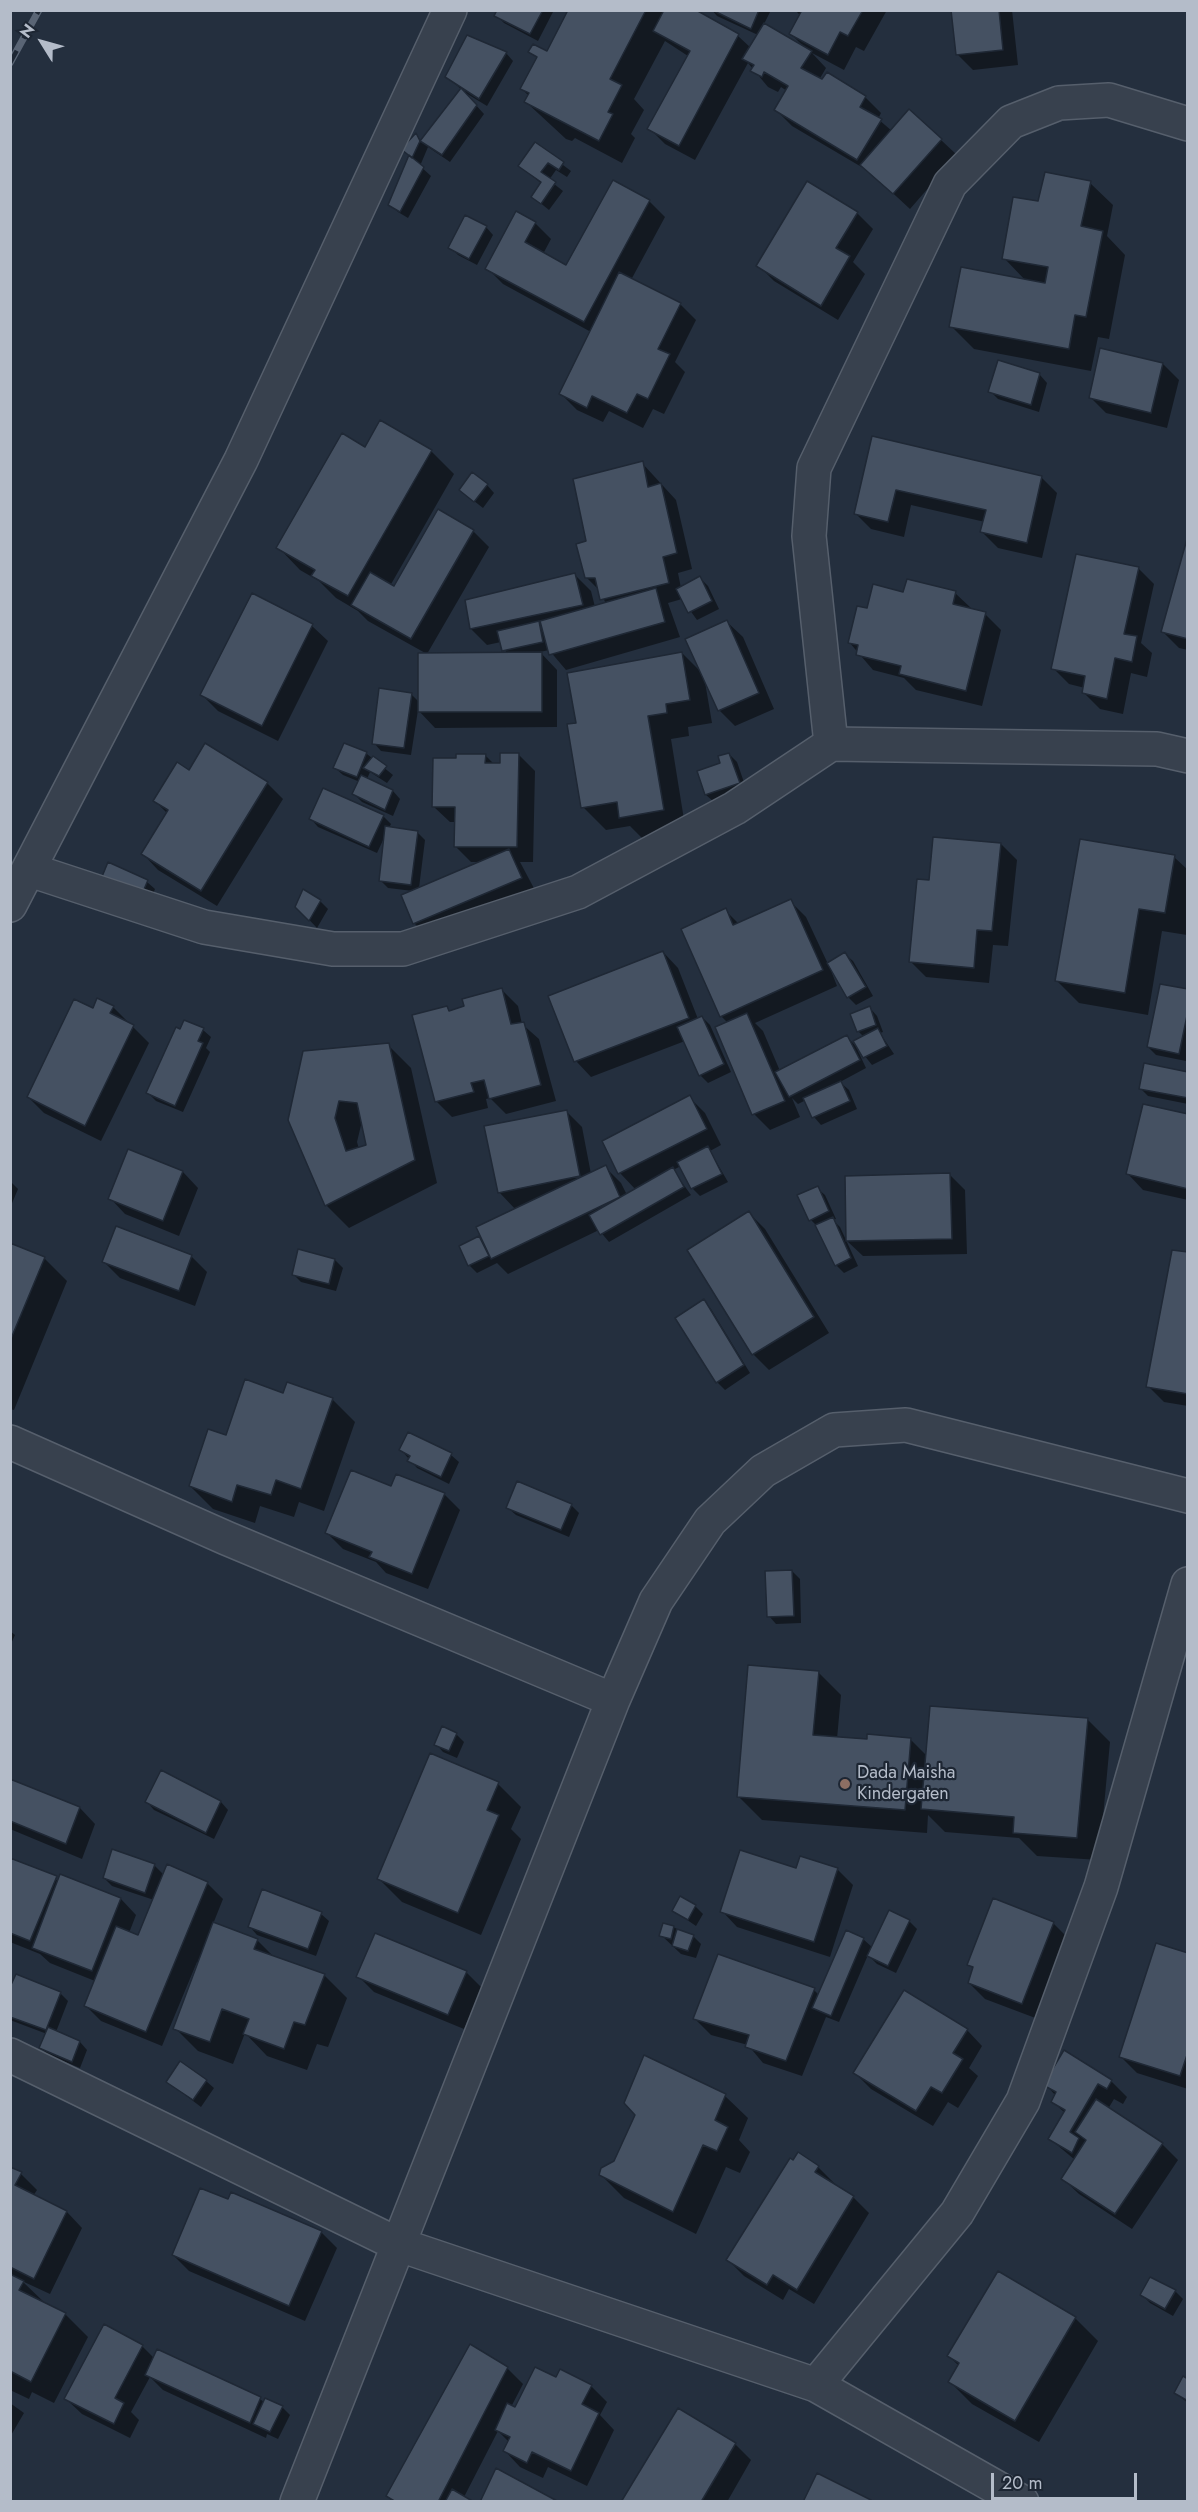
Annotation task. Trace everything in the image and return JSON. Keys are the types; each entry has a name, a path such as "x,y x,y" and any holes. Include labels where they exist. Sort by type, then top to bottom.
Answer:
{"street":[{"path":"10,904 30,870 242,460 450,10"},
{"path":"831,744 809,536 814,468 950,184 1011,122 1059,103 1109,100 1188,124"},
{"path":"30,870 204,927 333,949 403,949 578,892 735,808 831,744 1157,749 1188,756"},
{"path":"297,2502 613,1700 657,1601 710,1521 763,1471 834,1430 906,1425 1188,1496"},
{"path":"10,1442 226,1538 613,1700"},
{"path":"816,2385 957,2213 1023,2101 1101,1887 1188,1584"},
{"path":"10,2055 398,2244 816,2385 1022,2502"}],"building":[{"path":"497,10 543,10 530,34 494,16"},
{"path":"568,10 646,10 610,79 622,85 608,112 613,114 599,141 524,102 529,93 520,89 537,57 528,52 533,44 547,51"},
{"path":"664,10 696,10 739,34 679,146 647,129 690,51 653,31"},
{"path":"712,10 759,10 751,29"},
{"path":"802,10 863,10 848,36 840,32 828,55 789,34"},
{"path":"951,10 999,10 1003,50 956,55"},
{"path":"764,23 812,51 801,68 822,79 827,72 866,96 860,107 882,119 857,160 774,110 788,86 764,72 762,77 750,71 754,65 742,59"},
{"path":"467,35 507,52 479,99 445,77"},
{"path":"461,88 477,105 442,155 420,141"},
{"path":"909,109 942,139 893,194 860,165"},
{"path":"416,133 420,141 412,158 401,149"},
{"path":"535,142 564,162 559,170 548,163 541,172 556,182 541,204 531,197 541,182 518,166"},
{"path":"409,155 424,167 400,212 388,205"},
{"path":"1045,172 1091,181 1081,226 1103,231 1086,317 1075,315 1069,349 949,327 961,267 1045,283 1048,267 1002,259 1013,197 1038,201"},
{"path":"613,180 650,200 584,322 485,269 516,211 536,222 525,242 566,265"},
{"path":"807,181 858,212 836,248 850,256 821,306 756,266"},
{"path":"465,215 487,226 469,259 448,248"},
{"path":"619,272 681,303 658,349 670,354 648,399 637,394 627,413 592,396 587,408 559,394"},
{"path":"1100,348 1163,363 1151,413 1089,398"},
{"path":"998,360 1040,373 1031,405 988,392"},
{"path":"380,420 432,450 348,596 311,576 315,570 276,548 342,433 365,447"},
{"path":"872,436 1042,476 1027,543 980,532 986,510 896,490 888,522 854,514"},
{"path":"643,461 648,487 661,483 677,553 663,557 669,583 600,600 595,578 585,578 576,544 586,541 573,479"},
{"path":"472,472 488,484 474,502 459,490"},
{"path":"438,509 474,530 411,639 351,605 370,572 394,586"},
{"path":"1188,539 1188,639 1161,632"},
{"path":"1076,554 1139,567 1124,634 1137,636 1132,662 1115,658 1107,699 1082,693 1085,676 1051,669"},
{"path":"575,573 583,605 470,629 465,600"},
{"path":"700,576 712,601 688,613 676,589"},
{"path":"907,579 956,591 953,604 986,612 966,691 899,674 901,666 856,655 858,645 848,643 857,606 867,608 873,584 903,592"},
{"path":"656,588 665,622 549,655 540,621"},
{"path":"252,593 313,624 262,726 200,695"},
{"path":"727,620 759,693 718,711 685,639"},
{"path":"539,621 543,642 502,651 497,631"},
{"path":"542,652 542,712 418,712 418,653"},
{"path":"682,652 690,700 666,704 667,713 648,716 664,810 619,818 617,802 581,808 567,724 576,723 567,673"},
{"path":"379,688 412,693 404,748 372,744"},
{"path":"205,743 268,782 201,891 141,854 168,810 153,801 177,762 189,770"},
{"path":"344,743 367,752 357,777 333,768"},
{"path":"500,753 519,753 517,847 454,847 455,807 432,807 433,758 456,758 456,754 486,754 485,763 500,763"},
{"path":"729,753 740,783 705,795 697,771 720,763 718,756"},
{"path":"373,756 387,766 379,776 363,768"},
{"path":"361,775 393,790 385,810 352,794"},
{"path":"323,788 384,815 369,847 309,819"},
{"path":"385,826 418,831 411,885 379,881"},
{"path":"933,837 1001,843 992,931 977,930 974,968 909,962 917,879 929,880"},
{"path":"1080,839 1175,855 1165,913 1139,909 1125,993 1055,981"},
{"path":"509,849 522,878 413,924 401,895"},
{"path":"108,862 148,880 139,901 99,884"},
{"path":"303,889 321,900 309,921 295,907"},
{"path":"791,899 823,970 720,1017 681,929 726,908 733,925"},
{"path":"663,951 689,1018 574,1062 548,996"},
{"path":"845,952 866,987 847,998 827,963"},
{"path":"1160,984 1188,989 1188,1011 1179,1054 1147,1047"},
{"path":"502,988 511,1024 524,1022 541,1085 489,1099 484,1080 471,1083 474,1092 435,1102 412,1015 447,1006 449,1011 464,1006 462,999"},
{"path":"97,998 114,1006 110,1013 134,1025 85,1126 27,1097 74,999 93,1008"},
{"path":"870,1006 876,1025 857,1032 850,1014"},
{"path":"747,1013 785,1101 752,1115 715,1027"},
{"path":"702,1016 724,1064 699,1076 677,1027"},
{"path":"184,1020 204,1028 198,1041 203,1043 175,1106 146,1093 176,1027 180,1029"},
{"path":"878,1028 887,1046 863,1058 853,1041"},
{"path":"847,1035 860,1060 789,1097 775,1072"},
{"path":"389,1043 415,1160 325,1206 288,1120 303,1051","holes":["339,1101 357,1103 366,1145 346,1151 335,1118"]},
{"path":"1144,1063 1188,1072 1188,1098 1139,1089"},
{"path":"841,1081 850,1101 812,1118 803,1098"},
{"path":"690,1095 707,1129 618,1174 602,1141"},
{"path":"1143,1104 1188,1114 1188,1189 1126,1174"},
{"path":"567,1110 580,1176 498,1193 484,1126"},
{"path":"708,1146 722,1174 691,1189 677,1162"},
{"path":"128,1149 183,1171 163,1221 108,1199"},
{"path":"606,1165 620,1197 491,1259 476,1227"},
{"path":"673,1167 684,1187 600,1235 589,1215"},
{"path":"950,1173 952,1239 846,1241 845,1176"},
{"path":"818,1186 829,1211 809,1221 797,1195"},
{"path":"749,1211 814,1317 752,1355 687,1250"},
{"path":"833,1217 851,1258 835,1266 815,1225"},
{"path":"116,1226 192,1255 179,1291 102,1262"},
{"path":"479,1236 489,1256 468,1266 459,1246"},
{"path":"10,1243 45,1257 10,1341"},
{"path":"298,1249 335,1259 329,1284 292,1275"},
{"path":"1172,1250 1188,1252 1188,1394 1146,1387"},
{"path":"704,1299 744,1365 716,1383 675,1318"},
{"path":"245,1379 283,1393 287,1382 333,1398 301,1489 276,1480 271,1495 237,1485 232,1502 189,1486 208,1429 226,1435"},
{"path":"408,1432 452,1453 441,1477 407,1461 410,1456 399,1450"},
{"path":"351,1470 391,1486 396,1474 445,1493 412,1574 369,1557 372,1552 325,1533"},
{"path":"517,1481 572,1504 561,1530 506,1508"},
{"path":"792,1570 794,1616 767,1617 765,1571"},
{"path":"748,1665 819,1671 813,1735 867,1739 867,1734 911,1738 905,1810 737,1797"},
{"path":"930,1706 1088,1718 1077,1838 1013,1833 1014,1817 921,1809"},
{"path":"442,1726 457,1733 449,1751 434,1745"},
{"path":"430,1753 499,1782 487,1810 499,1815 458,1913 377,1879"},
{"path":"161,1770 221,1801 206,1833 145,1802"},
{"path":"10,1779 80,1807 66,1844 10,1821"},
{"path":"112,1849 155,1864 145,1893 103,1878"},
{"path":"740,1850 796,1868 800,1856 838,1868 814,1942 720,1912"},
{"path":"10,1858 57,1876 30,1941 10,1933"},
{"path":"167,1864 208,1882 146,2032 84,2006 116,1926 138,1935"},
{"path":"60,1874 121,1898 92,1971 32,1948"},
{"path":"262,1889 322,1912 308,1949 248,1927"},
{"path":"680,1896 696,1905 688,1920 672,1911"},
{"path":"993,1898 1054,1922 1022,2004 968,1983 973,1967 967,1965"},
{"path":"889,1910 910,1920 888,1966 867,1956"},
{"path":"213,1922 258,1939 254,1949 325,1974 305,2025 294,2022 284,2049 243,2034 249,2019 222,2009 210,2042 173,2029"},
{"path":"663,1923 674,1926 671,1939 659,1936"},
{"path":"677,1929 694,1935 688,1951 672,1946"},
{"path":"846,1930 864,1938 831,2016 812,2008"},
{"path":"375,1933 467,1971 448,2015 356,1977"},
{"path":"1156,1943 1188,1953 1188,2052 1180,2076 1119,2057"},
{"path":"718,1954 815,1988 786,2061 745,2047 749,2035 693,2019"},
{"path":"16,1974 61,1992 46,2030 10,2017 10,1987"},
{"path":"904,1990 968,2029 953,2053 963,2059 942,2093 931,2087 916,2111 853,2073"},
{"path":"48,2027 80,2041 72,2062 39,2048"},
{"path":"1064,2050 1112,2080 1107,2089 1098,2084 1070,2132 1079,2138 1072,2153 1048,2139 1065,2110 1051,2102 1056,2092 1043,2085"},
{"path":"644,2055 726,2094 715,2120 728,2127 717,2151 703,2145 673,2212 599,2175 601,2168 614,2161 635,2115 624,2103"},
{"path":"180,2061 207,2080 193,2100 166,2082"},
{"path":"1096,2099 1163,2143 1115,2214 1061,2179 1086,2140 1075,2132"},
{"path":"798,2152 819,2166 815,2172 854,2196 797,2290 773,2275 767,2285 726,2260 790,2158 793,2160"},
{"path":"10,2167 22,2172 15,2185 67,2211 34,2279 10,2267"},
{"path":"200,2188 228,2199 231,2192 322,2231 289,2306 172,2255"},
{"path":"998,2271 1076,2317 1015,2421 948,2382 959,2363 947,2356"},
{"path":"10,2274 24,2281 19,2290 66,2313 31,2382 10,2371"},
{"path":"1150,2277 1176,2290 1165,2309 1140,2295"},
{"path":"104,2324 143,2345 115,2398 124,2403 114,2424 64,2399"},
{"path":"470,2344 508,2367 438,2502 396,2502 386,2496"},
{"path":"157,2349 261,2397 250,2423 145,2375"},
{"path":"535,2367 556,2377 560,2369 592,2385 582,2404 599,2413 571,2471 532,2452 527,2463 503,2451 510,2437 495,2430 507,2403 515,2407"},
{"path":"1183,2376 1188,2379 1188,2401 1174,2393"},
{"path":"265,2398 283,2406 270,2432 253,2424"},
{"path":"678,2408 736,2443 701,2502 621,2502"},
{"path":"496,2468 559,2502 480,2502"},
{"path":"817,2473 871,2500 870,2502 803,2502"},
{"path":"452,2489 474,2502 445,2502"}],"railway":[{"path":"10,63 39,10"}],"place":[{"name":"Dada Maisha Kindergaten","path":"845,1784"}]}
